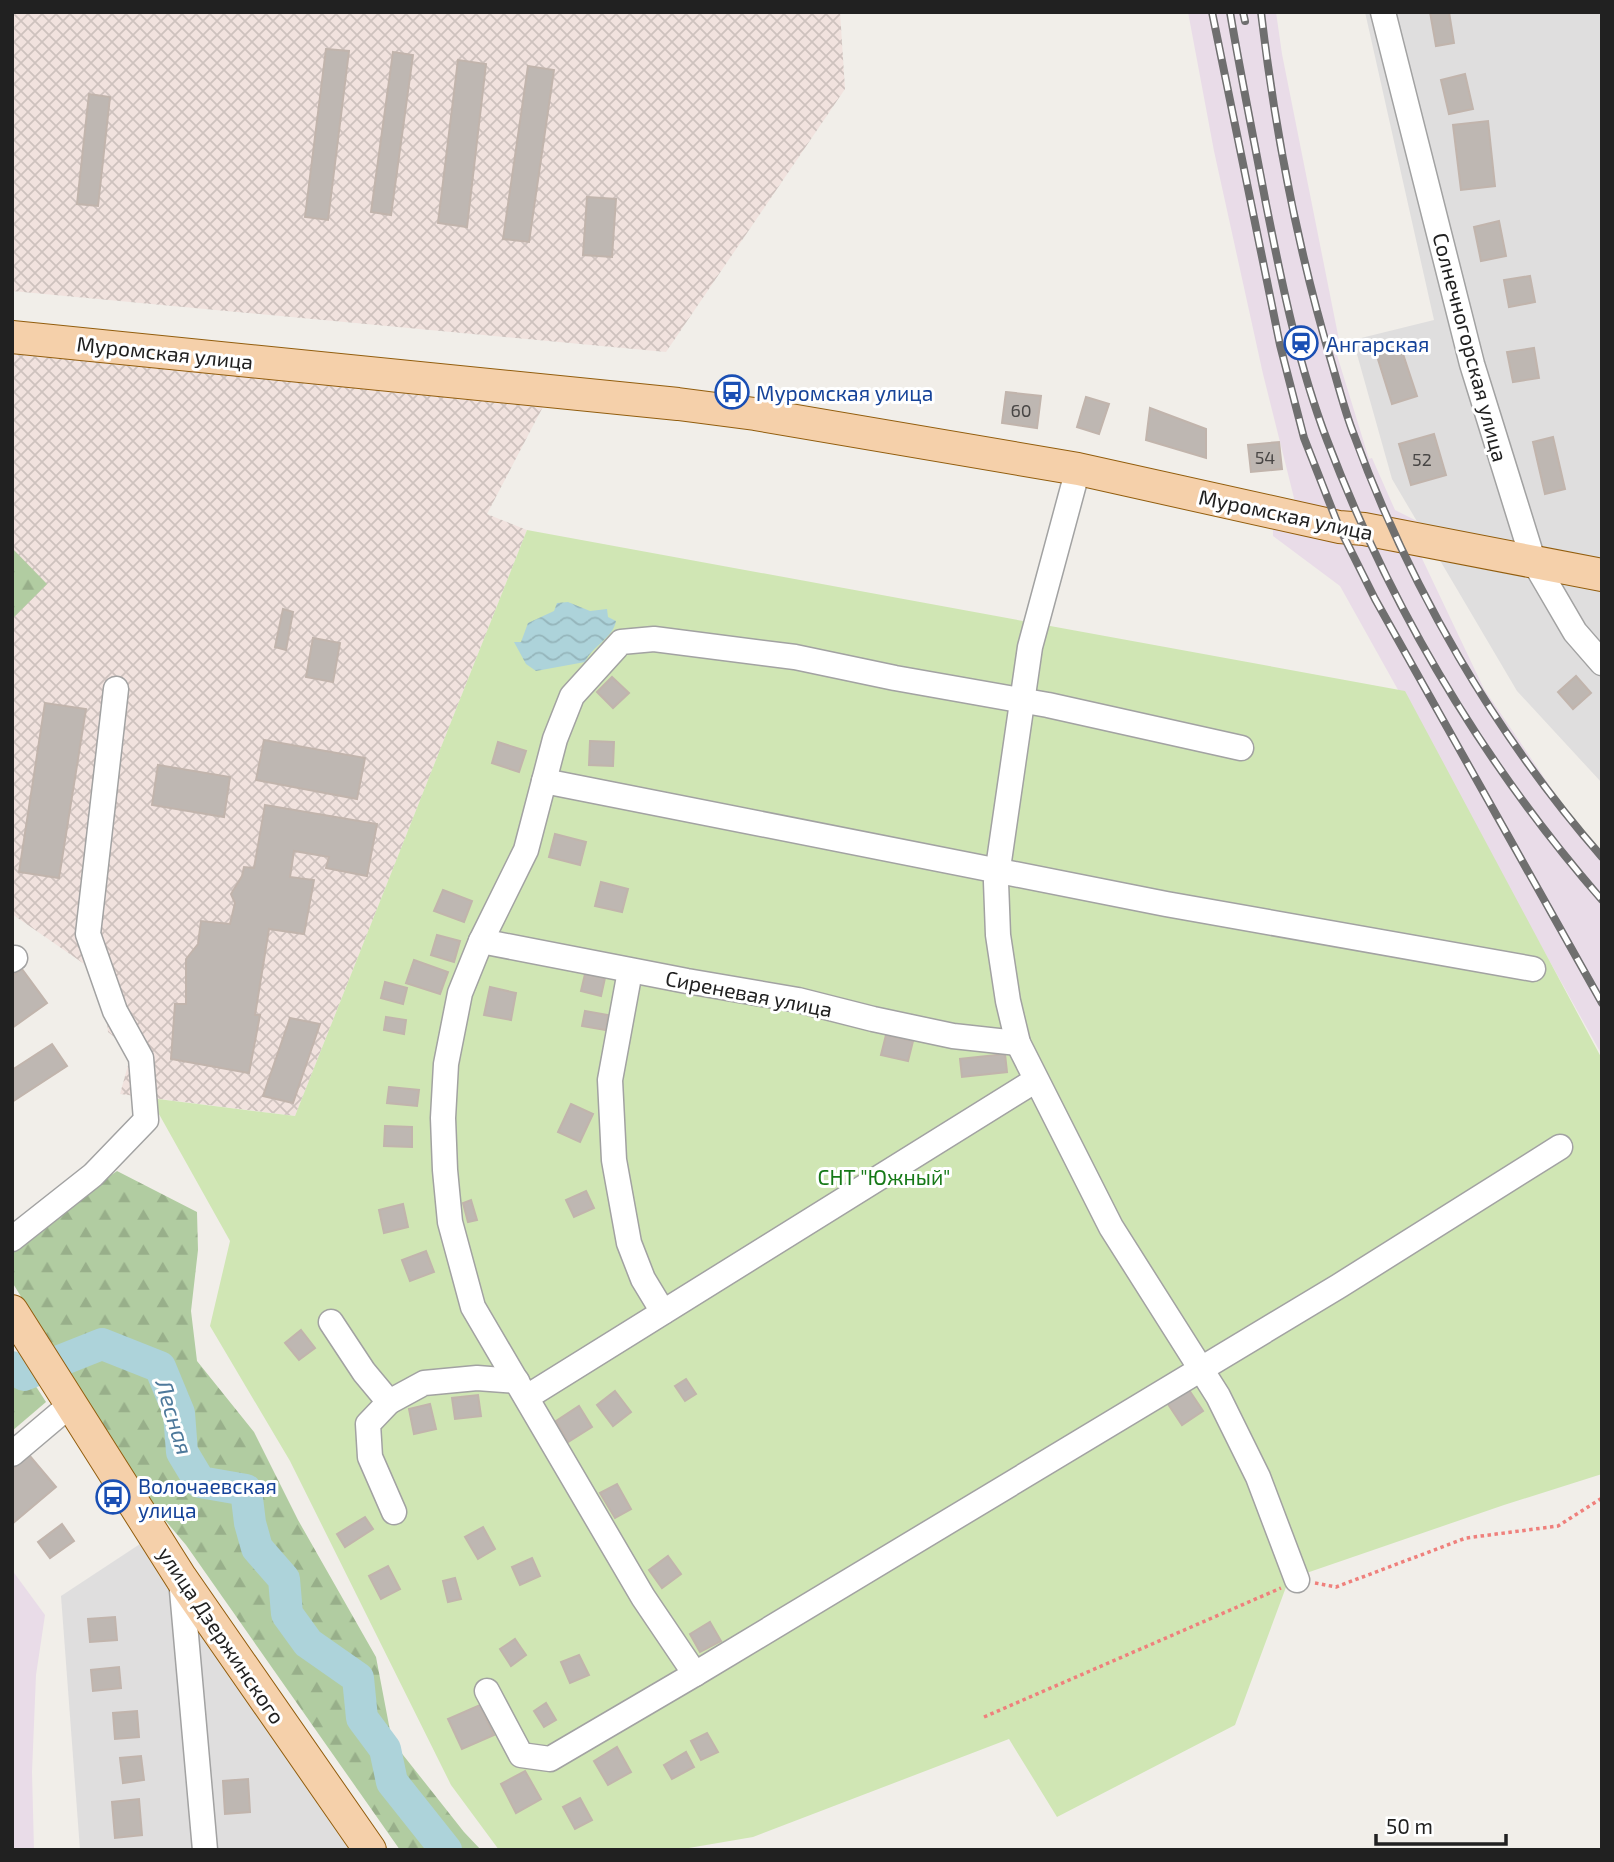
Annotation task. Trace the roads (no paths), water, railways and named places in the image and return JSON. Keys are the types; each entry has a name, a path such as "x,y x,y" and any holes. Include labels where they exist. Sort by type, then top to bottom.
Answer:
{"main road":[{"name":"Муромская улица","path":"12,337 755,414 1078,469 1339,527 1364,529 1602,575"},
{"name":"улица Дзержинского","path":"12,1311 181,1578 370,1850"}],"street":[{"name":"Солнечногорская улица","path":"1383,12 1472,364 1533,560 1575,632 1602,663"},
{"path":"1078,469 1030,647 996,881 998,935 1008,1001 1018,1043 1111,1227 1218,1396 1258,1477 1297,1580"},
{"path":"695,1674 643,1597 473,1307 450,1222 443,1118 446,1064 460,993 481,941 526,850 555,739 572,696 621,642 654,639 795,657 1021,700 1241,748"},
{"path":"12,1239 93,1175 146,1120 141,1058 115,1011 88,934 116,689"},
{"path":"544,781 1166,904 1533,970"},
{"name":"Сиреневая улица","path":"481,941 630,971 798,1000 953,1035 1018,1043"},
{"path":"630,971 610,1080 614,1160 629,1243 643,1279 663,1312"},
{"path":"394,1512 370,1457 368,1424 389,1402 424,1383 477,1378 522,1389 663,1312 1036,1080"},
{"path":"487,1690 521,1755 550,1759 1339,1286 1560,1147"},
{"path":"331,1322 389,1402"},
{"path":"12,1454 70,1405"},
{"path":"181,1578 205,1850"}],"water":[{"path":"568,602 590,611 607,609 608,617 616,621 614,627 585,662 536,671 526,664 514,642 521,642 528,623 554,611 557,603"}],"waterway":[{"name":"Лесная","path":"12,1367 24,1375 102,1344 160,1367 179,1413 182,1452 200,1482 246,1490 250,1523 257,1548 284,1579 287,1614 308,1643 358,1678 362,1718 385,1749 392,1782 446,1850"}],"railway":[{"path":"1212,12 1280,345 1304,438 1339,527 1375,599 1602,1003"},
{"path":"1230,12 1266,204 1292,324 1307,382 1352,503 1380,564 1444,682 1518,795 1602,900"},
{"path":"1243,12 1245,21"},
{"path":"1261,12 1273,101 1298,234 1345,409 1376,492 1429,603 1491,710 1526,761 1602,857"}],"place":[{"name":"Ангарская","path":"1301,343"},
{"name":"Муромская улица","path":"732,392"},
{"name":"Волочаевская улица","path":"113,1497"}],"park label":[{"name":"СНТ \"Южный\"","path":"884,1176"}]}
